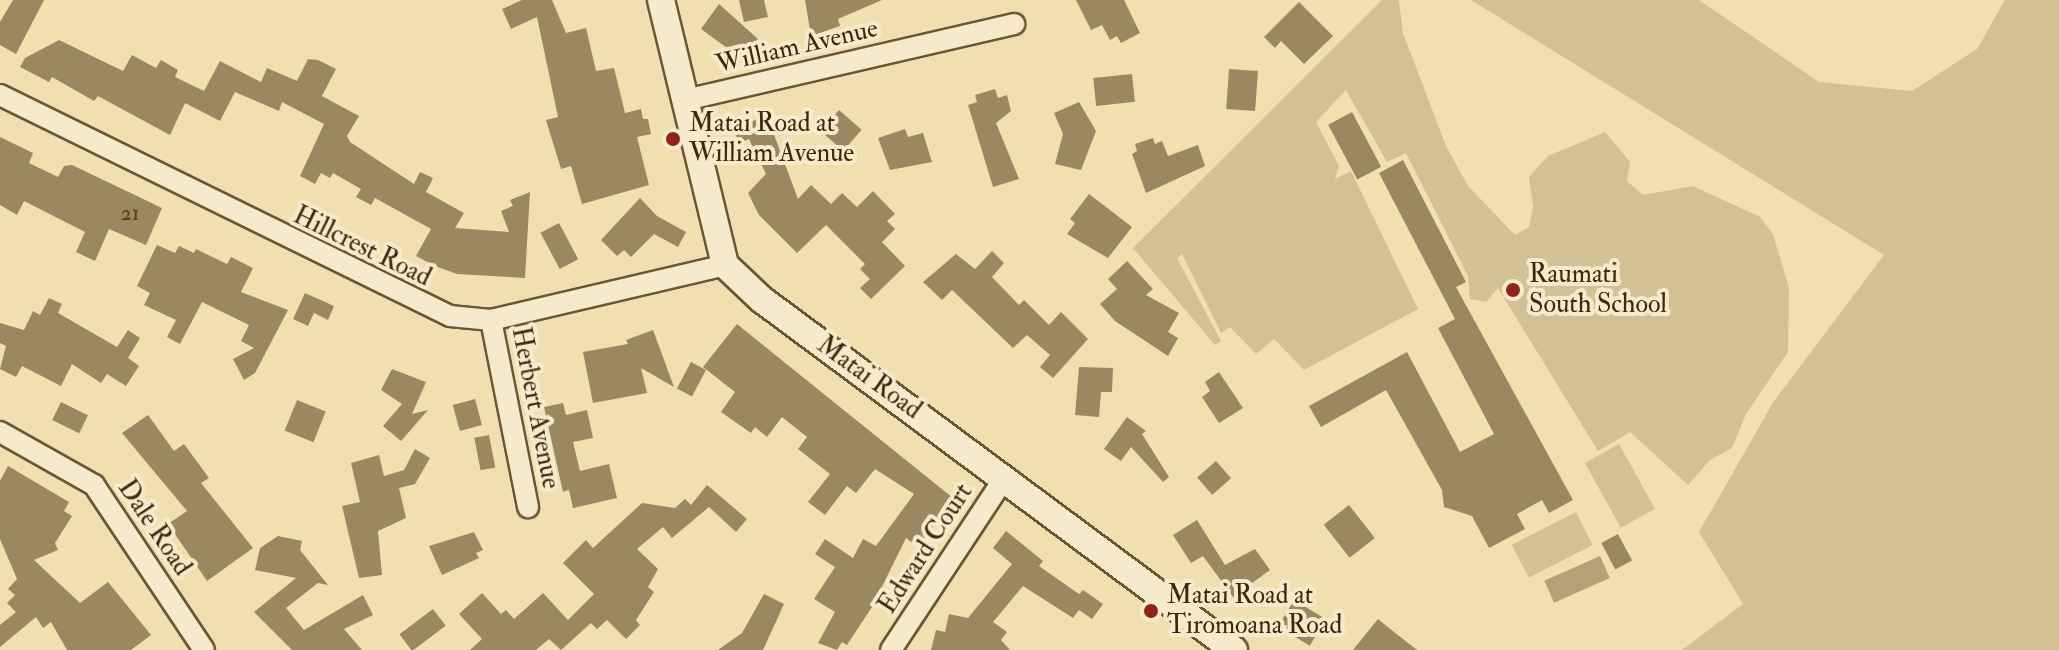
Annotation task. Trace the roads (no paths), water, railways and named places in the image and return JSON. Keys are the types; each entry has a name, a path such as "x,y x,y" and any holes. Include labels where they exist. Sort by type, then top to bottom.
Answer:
{"street":[{"path":"661,0 725,265"},
{"name":"William Avenue","path":"685,100 1014,24"},
{"name":"Hillcrest Road","path":"0,95 421,306 450,316 491,320 725,265"},
{"name":"Matai Road","path":"725,265 761,299 1005,477 1234,650"},
{"name":"Herbert Avenue","path":"491,320 528,507"},
{"name":"Dale Road","path":"0,432 94,485 204,650"},
{"name":"Edward Court","path":"891,650 1005,477"}],"place":[{"name":"Matai Road at William Avenue","path":"673,139"},
{"name":"Raumati South School","path":"1513,290"},
{"name":"Matai Road at Tiromoana Road","path":"1151,611"}]}
